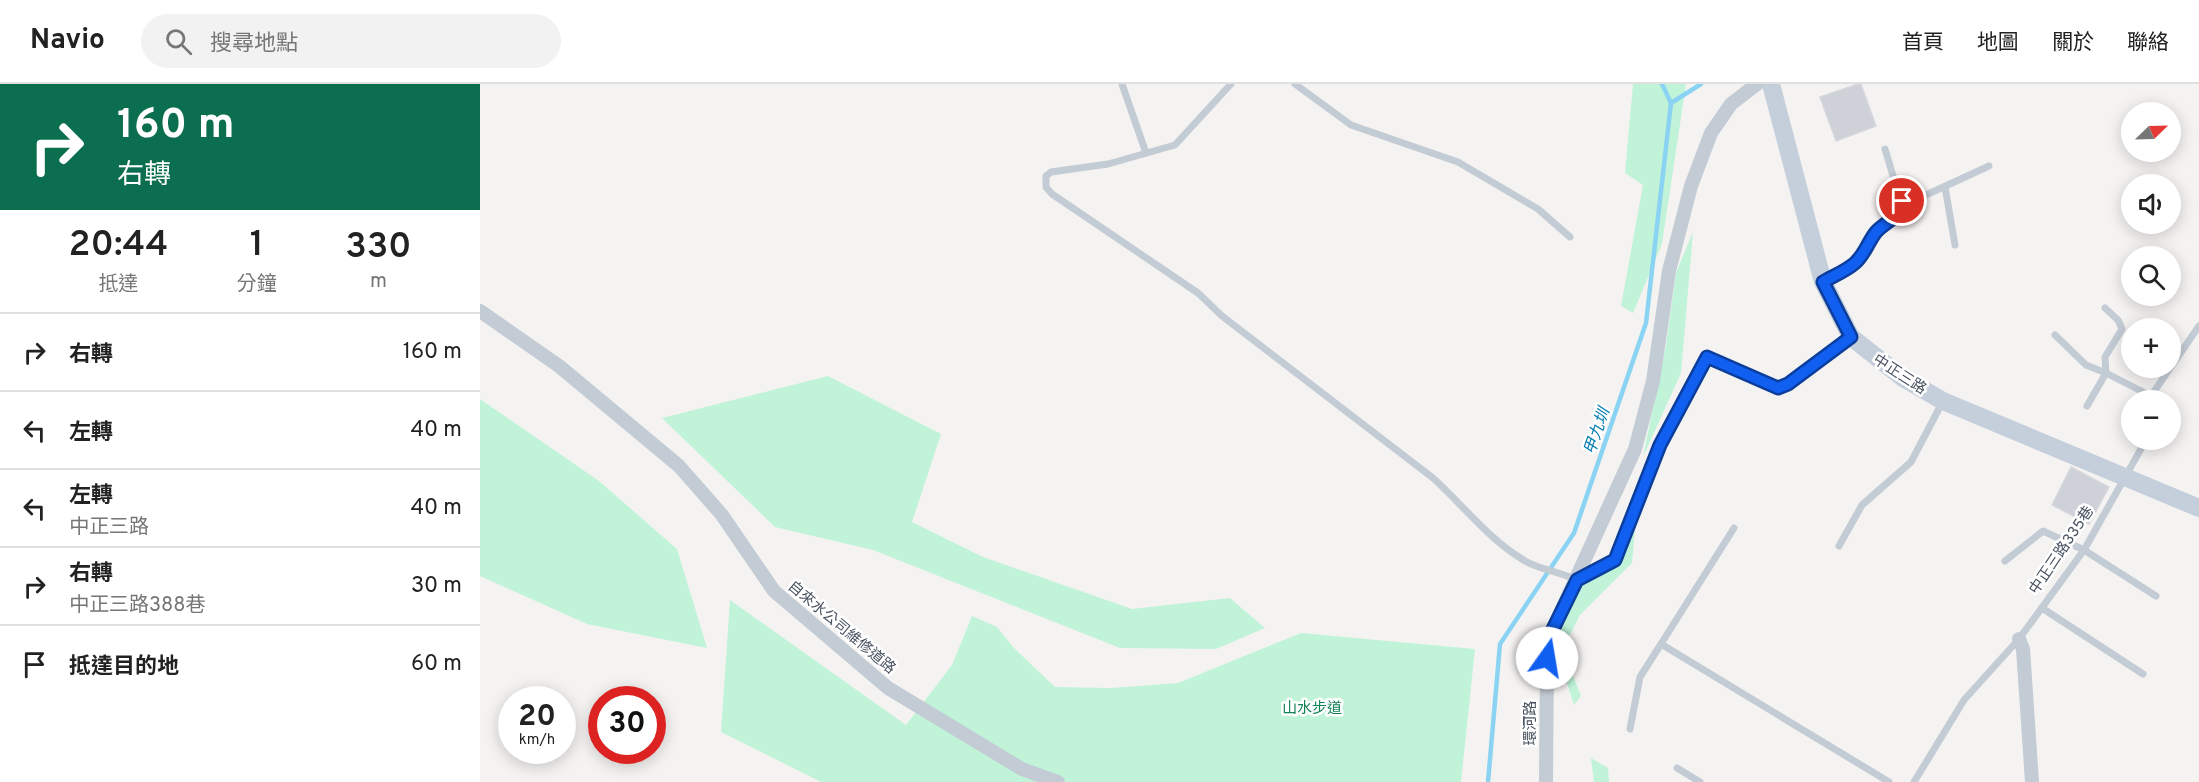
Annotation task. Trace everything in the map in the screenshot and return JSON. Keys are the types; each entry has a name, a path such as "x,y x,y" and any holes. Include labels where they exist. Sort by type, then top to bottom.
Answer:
{"street":[{"name":"環河路","path":"1546,782 1547,658 1553,629 1635,449 1653,381 1669,271 1691,186 1711,133 1731,104 1757,84"},
{"name":"中正三路","path":"1771,84 1823,282 1851,337 1903,378 1943,401 2199,508"},
{"name":"自來水公司維修道路","path":"480,311 559,366 679,466 722,515 774,591 888,688 1022,769 1058,782"},
{"path":"2019,639 2023,649 2032,782"}],"lane":[{"path":"1122,84 1146,153"},
{"path":"1231,84 1183,140 1165,150 1108,164 1051,172 1044,181 1046,187 1052,194 1198,293 1222,316 1432,478 1500,544 1535,565 1577,580 1615,560 1660,445 1707,357 1778,388 1788,384 1851,337"},
{"path":"1295,84 1351,125 1458,162 1538,209 1570,237"},
{"path":"1885,149 1902,206"},
{"path":"1823,282 1854,264 1863,255 1876,232 1895,216 1902,206 1989,166"},
{"path":"1945,187 1954,246"},
{"path":"2087,406 2106,373 2105,357 2122,328 2118,320 2105,308"},
{"path":"2157,390 2198,330"},
{"path":"2055,335 2086,365 2137,390"},
{"path":"1839,546 1862,505 1911,462 1943,401"},
{"name":"中正三路335巷","path":"1914,782 1964,700 2019,639 2084,550 2141,450"},
{"path":"1630,729 1640,677 1734,528"},
{"path":"2005,561 2043,531 2084,550 2156,596"},
{"path":"2042,608 2143,674"},
{"path":"1661,644 1889,782"},
{"path":"1677,768 1700,782"}],"green space":[{"path":"1633,84 1686,84 1662,244 1633,313 1621,306 1643,185 1625,173"},
{"path":"1693,232 1681,373 1643,457 1666,345 1676,273"},
{"path":"828,376 941,434 912,522 983,557 1132,609 1230,598 1265,628 1216,649 1120,648 873,550 775,527 662,418"},
{"path":"480,399 599,481 677,549 707,648 587,624 480,576"},
{"path":"1635,530 1632,563 1580,615 1563,649 1581,696 1574,705 1554,643 1580,583 1618,563"},
{"name":"山水步道","path":"730,600 906,725 952,665 972,616 997,627 1014,648 1055,687 1111,688 1178,683 1301,633 1475,649 1461,782 821,782 721,732"},
{"path":"1591,758 1608,768 1609,782 1594,782"}],"building":[{"path":"1861,84 1876,126 1836,141 1820,97"},
{"path":"2071,467 2109,487 2089,524 2052,505"}],"waterway":[{"path":"1662,84 1671,103"},
{"name":"甲九圳","path":"1488,782 1500,644 1574,533 1646,323 1671,103 1701,84"}],"route":[{"path":"1547,658 1553,629 1577,580 1615,560 1660,445 1707,357 1778,388 1788,384 1851,337 1823,282 1854,264 1863,255 1876,232 1895,216 1902,206 1902,201"}]}
